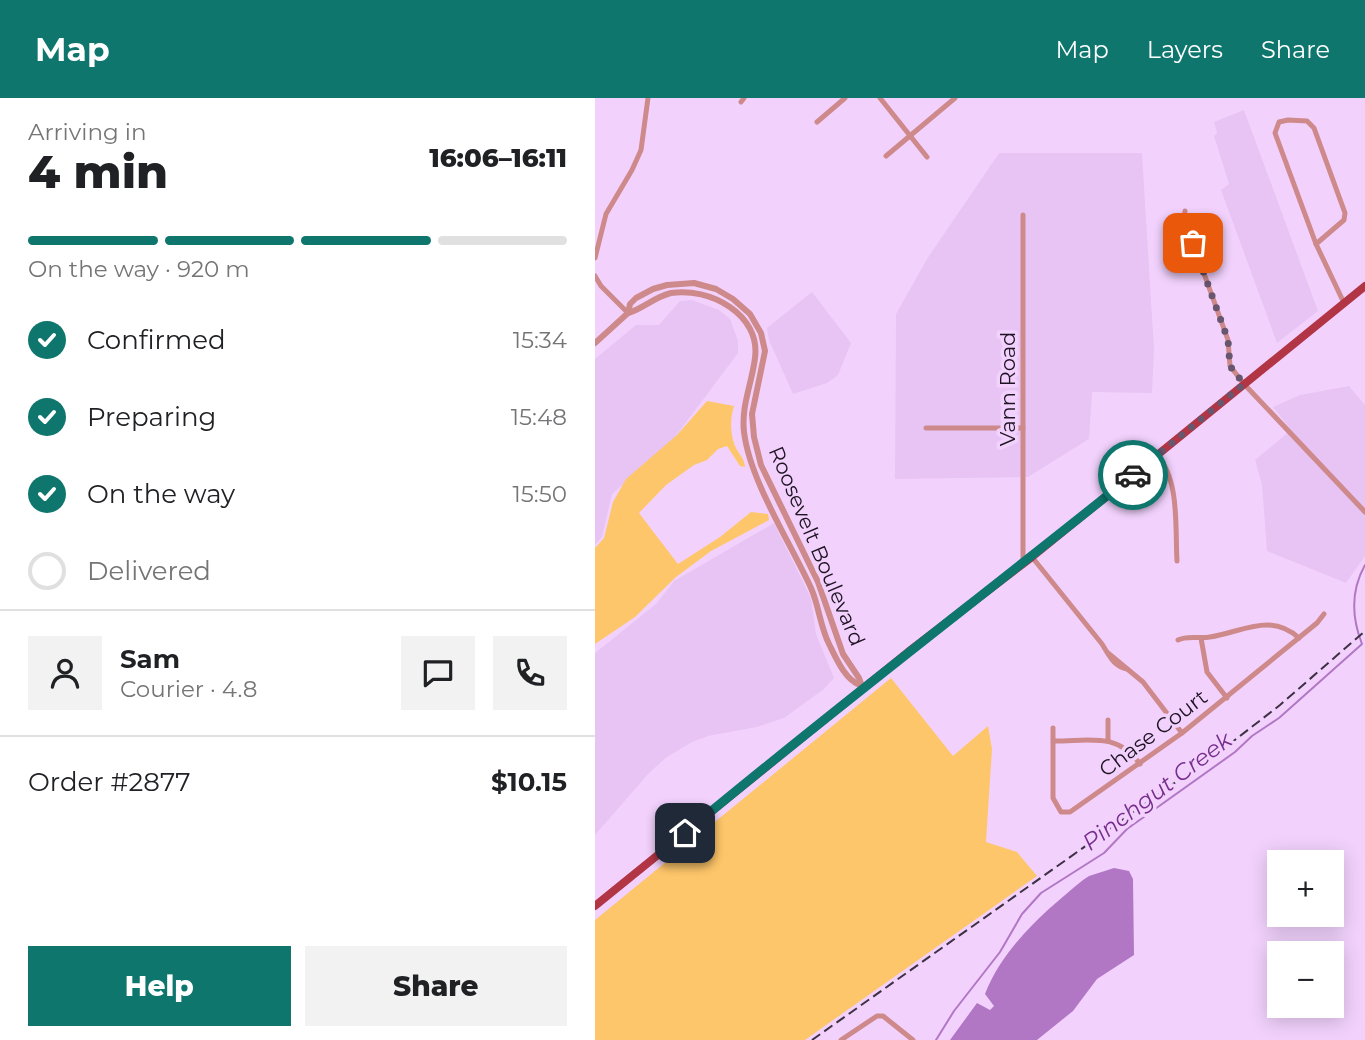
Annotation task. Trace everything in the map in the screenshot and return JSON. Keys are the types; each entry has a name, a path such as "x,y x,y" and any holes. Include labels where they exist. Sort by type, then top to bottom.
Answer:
{"main road":[{"path":"595,906 861,687 1032,557 1365,286"}],"street":[{"path":"595,258 606,214 641,150 648,98"},
{"path":"817,122 845,98"},
{"path":"880,98 927,157"},
{"path":"886,156 955,98"},
{"path":"1316,244 1344,220 1345,213 1314,128 1307,121 1279,122 1275,133 1316,244 1344,303"},
{"path":"1185,211 1184,218 1228,340 1230,366 1365,512"},
{"name":"Vann Road","path":"1023,215 1023,564"},
{"path":"595,276 601,286 628,313"},
{"name":"Roosevelt Boulevard","path":"595,343 628,313 659,297 676,293 697,292 723,303 748,326 756,351 743,412 743,430 749,456 813,593 828,642 847,675 861,687"},
{"path":"926,428 1023,428"},
{"path":"1157,456 1165,464 1172,480 1177,561"},
{"path":"1032,557 1108,653 1112,653 1143,681 1182,733"},
{"name":"Chase Court","path":"1053,728 1053,798 1061,812 1070,812 1140,764 1227,698 1324,614"},
{"path":"1178,640 1202,638 1247,627 1279,625 1299,638"},
{"path":"1202,638 1207,672 1227,698"},
{"path":"1108,720 1108,741"},
{"path":"1054,741 1108,741 1127,748 1140,764"},
{"path":"841,1040 877,1016 883,1016 913,1040"}],"shaded area":[{"path":"1244,110 1318,311 1277,343 1221,190 1229,184 1214,136 1217,133 1214,122"},
{"path":"999,153 1142,153 1154,349 1152,393 1092,392 1089,439 1028,477 895,479 896,314 927,259"},
{"path":"812,292 851,343 838,375 827,383 793,394 769,340 767,328"},
{"path":"692,300 719,310 730,319 738,341 738,353 672,441 612,494 602,537 595,545 595,359 636,325 659,325 680,301"},
{"path":"1349,386 1365,405 1365,556 1346,583 1267,551 1262,485 1255,460 1291,430 1273,407 1300,395"},
{"path":"707,401 734,406 732,436 745,467 740,466 727,446 718,449 707,460 694,465 666,485 639,513 678,564 720,537 751,512 768,514 769,520 711,551 676,577 635,617 595,644 595,548 604,538 613,502 626,479 677,435"},
{"path":"774,523 811,598 816,634 834,678 824,689 784,718 757,727 708,736 667,757 649,773 595,835 595,653 656,604 674,581"},
{"path":"891,678 953,756 988,726 992,749 986,842 1017,852 1037,876 805,1040 595,1040 595,920"},
{"path":"1114,868 1129,871 1133,879 1134,955 1097,979 1073,1011 1037,1040 950,1040 977,1003 990,1010 994,1006 985,994 1003,961 1027,931 1083,880"}],"waterway":[{"name":"Pinchgut Creek","path":"936,1040 954,1011 1000,952 1022,914 1041,893 1104,853 1127,829 1279,718 1362,644 1354,603 1357,584 1365,565"}],"railway":[{"path":"812,1040 1231,743 1280,705 1365,631"}],"way so far":[{"path":"1133,475 1244,384 1230,366 1228,340 1193,243"}],"route":[{"path":"685,833 908,652 1133,475"}]}
